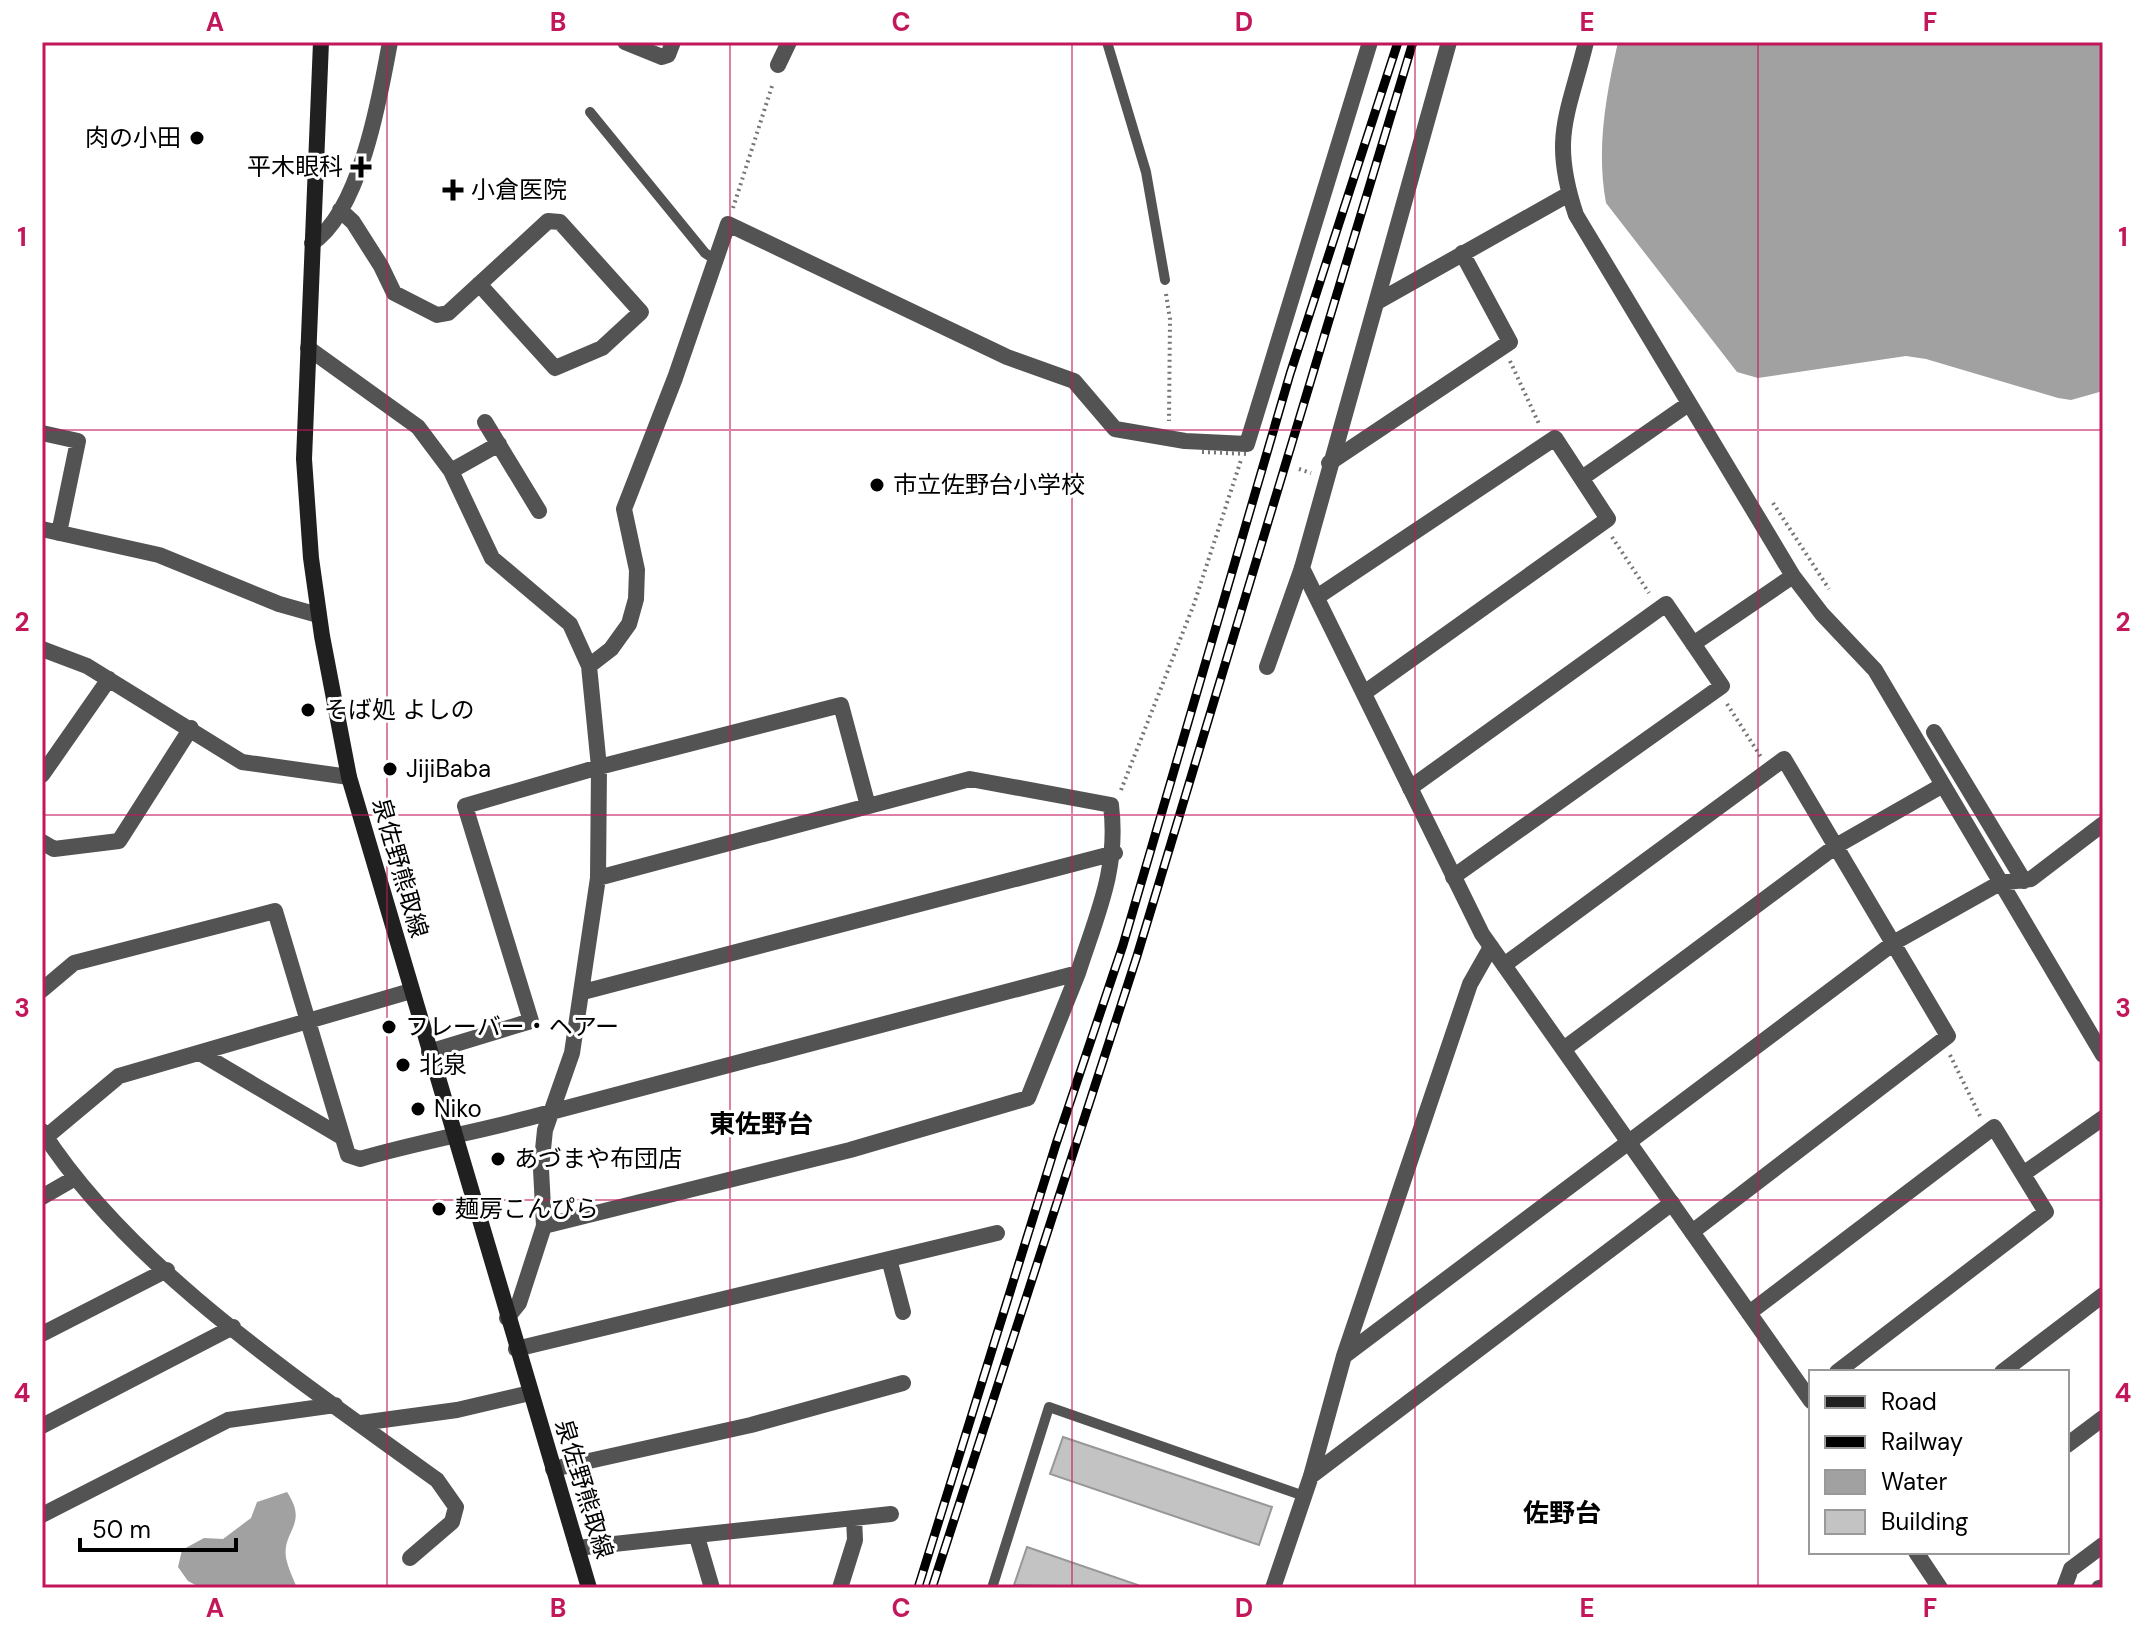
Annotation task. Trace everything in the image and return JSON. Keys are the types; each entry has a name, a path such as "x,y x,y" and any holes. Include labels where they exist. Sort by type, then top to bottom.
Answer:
{"main road":[{"name":"泉佐野熊取線","path":"321,42 304,459 318,615 349,777 589,1588"}],"street":[{"path":"312,243 327,233 340,210 372,133 390,42"},
{"path":"625,42 662,57 668,55 673,42"},
{"path":"778,65 789,42"},
{"path":"589,666 611,649 629,624 636,599 637,570 624,509 728,224 1007,357 1074,381 1115,429 1247,449 1370,42"},
{"path":"1267,667 1302,568 1449,42"},
{"path":"1586,42 1568,97 1561,138 1569,194 1576,215 1687,405 1793,576 1822,614 1875,670 2103,1055"},
{"path":"1377,302 1569,194"},
{"path":"340,210 353,222 394,293 437,315 448,313 479,284 548,221 560,222 641,312 602,348 555,368 479,284"},
{"path":"1329,463 1510,342 1462,253"},
{"path":"308,348 418,427 451,471 492,558 570,624 589,666 599,767 598,878 572,1053 545,1130 541,1169 544,1226 519,1303 507,1318"},
{"path":"1582,478 1687,405"},
{"path":"485,422 539,511"},
{"path":"42,433 78,441 59,533"},
{"path":"1317,597 1555,438 1608,519 1364,693"},
{"path":"451,471 499,444"},
{"path":"42,529 159,555 279,604 318,615"},
{"path":"1302,568 1453,877 1491,947 1809,1395"},
{"path":"1693,644 1793,576"},
{"path":"1410,788 1666,604 1722,686 1453,877"},
{"path":"42,649 87,666 242,762 349,777"},
{"path":"42,775 109,679"},
{"path":"429,1052 531,1021 465,806 599,767 841,705 868,806"},
{"path":"42,842 54,849 119,841 191,728"},
{"path":"1934,732 2024,881"},
{"path":"1504,965 1784,759 1948,1036 1692,1232"},
{"path":"544,1226 850,1150 1028,1098 1078,973 1115,853 1111,805 970,779 598,878"},
{"path":"1565,1048 1836,846 1943,785"},
{"path":"1344,1356 1632,1144 1895,942 2000,883 2024,881 2103,824"},
{"path":"583,992 1115,853"},
{"path":"42,990 74,963 275,911 348,1155 360,1159 553,1112 1078,973"},
{"path":"1273,1588 1311,1476 1344,1356 1470,984 1491,947"},
{"path":"410,1558 452,1522 456,1507 437,1480 233,1327 167,1270 75,1178 44,1134 119,1076 411,991"},
{"path":"200,1053 342,1137"},
{"path":"2023,1174 2103,1118"},
{"path":"1749,1313 1994,1127 2046,1212 1840,1370"},
{"path":"42,1197 75,1178"},
{"path":"1311,1476 1672,1203"},
{"path":"516,1349 997,1233"},
{"path":"889,1259 903,1312"},
{"path":"42,1334 167,1270"},
{"path":"2005,1370 2103,1295"},
{"path":"42,1426 233,1327"},
{"path":"553,1469 751,1425 903,1383"},
{"path":"361,1423 457,1410 530,1393"},
{"path":"42,1515 228,1420 335,1405"},
{"path":"2069,1444 2103,1418"},
{"path":"577,1548 891,1514"},
{"path":"840,1588 855,1540 854,1518"},
{"path":"697,1537 712,1588"},
{"path":"2064,1588 2071,1569 2103,1545"},
{"path":"1921,1554 1940,1588"}],"lane":[{"path":"1107,42 1146,172 1165,280"},
{"path":"590,112 705,253 716,260"},
{"path":"992,1588 1049,1407 1304,1496"}],"path":[{"path":"728,224 778,65"},
{"path":"1165,280 1170,319 1169,439"},
{"path":"1503,347 1548,442"},
{"path":"1111,805 1119,796 1194,604 1247,449 1202,452"},
{"path":"1766,492 1831,593"},
{"path":"1603,522 1659,608"},
{"path":"1717,689 1769,769"},
{"path":"1943,1040 1988,1132"}],"water":[{"path":"1618,42 2103,42 2103,391 2071,400 2058,398 1926,359 1906,356 1758,378 1737,372 1606,203 1602,142"},
{"path":"287,1492 296,1512 286,1558 297,1588 201,1588 188,1581 178,1567 182,1550 204,1538 223,1539 251,1518 257,1502"}],"building":[{"path":"1063,1437 1272,1507 1259,1545 1050,1474"},
{"path":"1027,1547 1138,1585 1137,1588 1014,1585"}],"railway":[{"path":"918,1588 1056,1144 1123,945 1290,374 1398,42"},
{"path":"932,1588 1137,956 1413,42"}],"place":[{"name":"肉の小田","path":"197,138"},
{"name":"平木眼科","path":"361,167"},
{"name":"小倉医院","path":"453,190"},
{"name":"市立佐野台小学校","path":"877,485"},
{"name":"そば処 よしの","path":"308,710"},
{"name":"JijiBaba","path":"390,769"},
{"name":"フレーバー・ヘアー","path":"389,1027"},
{"name":"北泉","path":"403,1065"},
{"name":"Niko","path":"418,1109"},
{"name":"あづまや布団店","path":"498,1159"},
{"name":"麺房こんぴら","path":"439,1209"}],"district":[{"name":"東佐野台","path":"761,1124"},
{"name":"佐野台","path":"1562,1513"}]}
